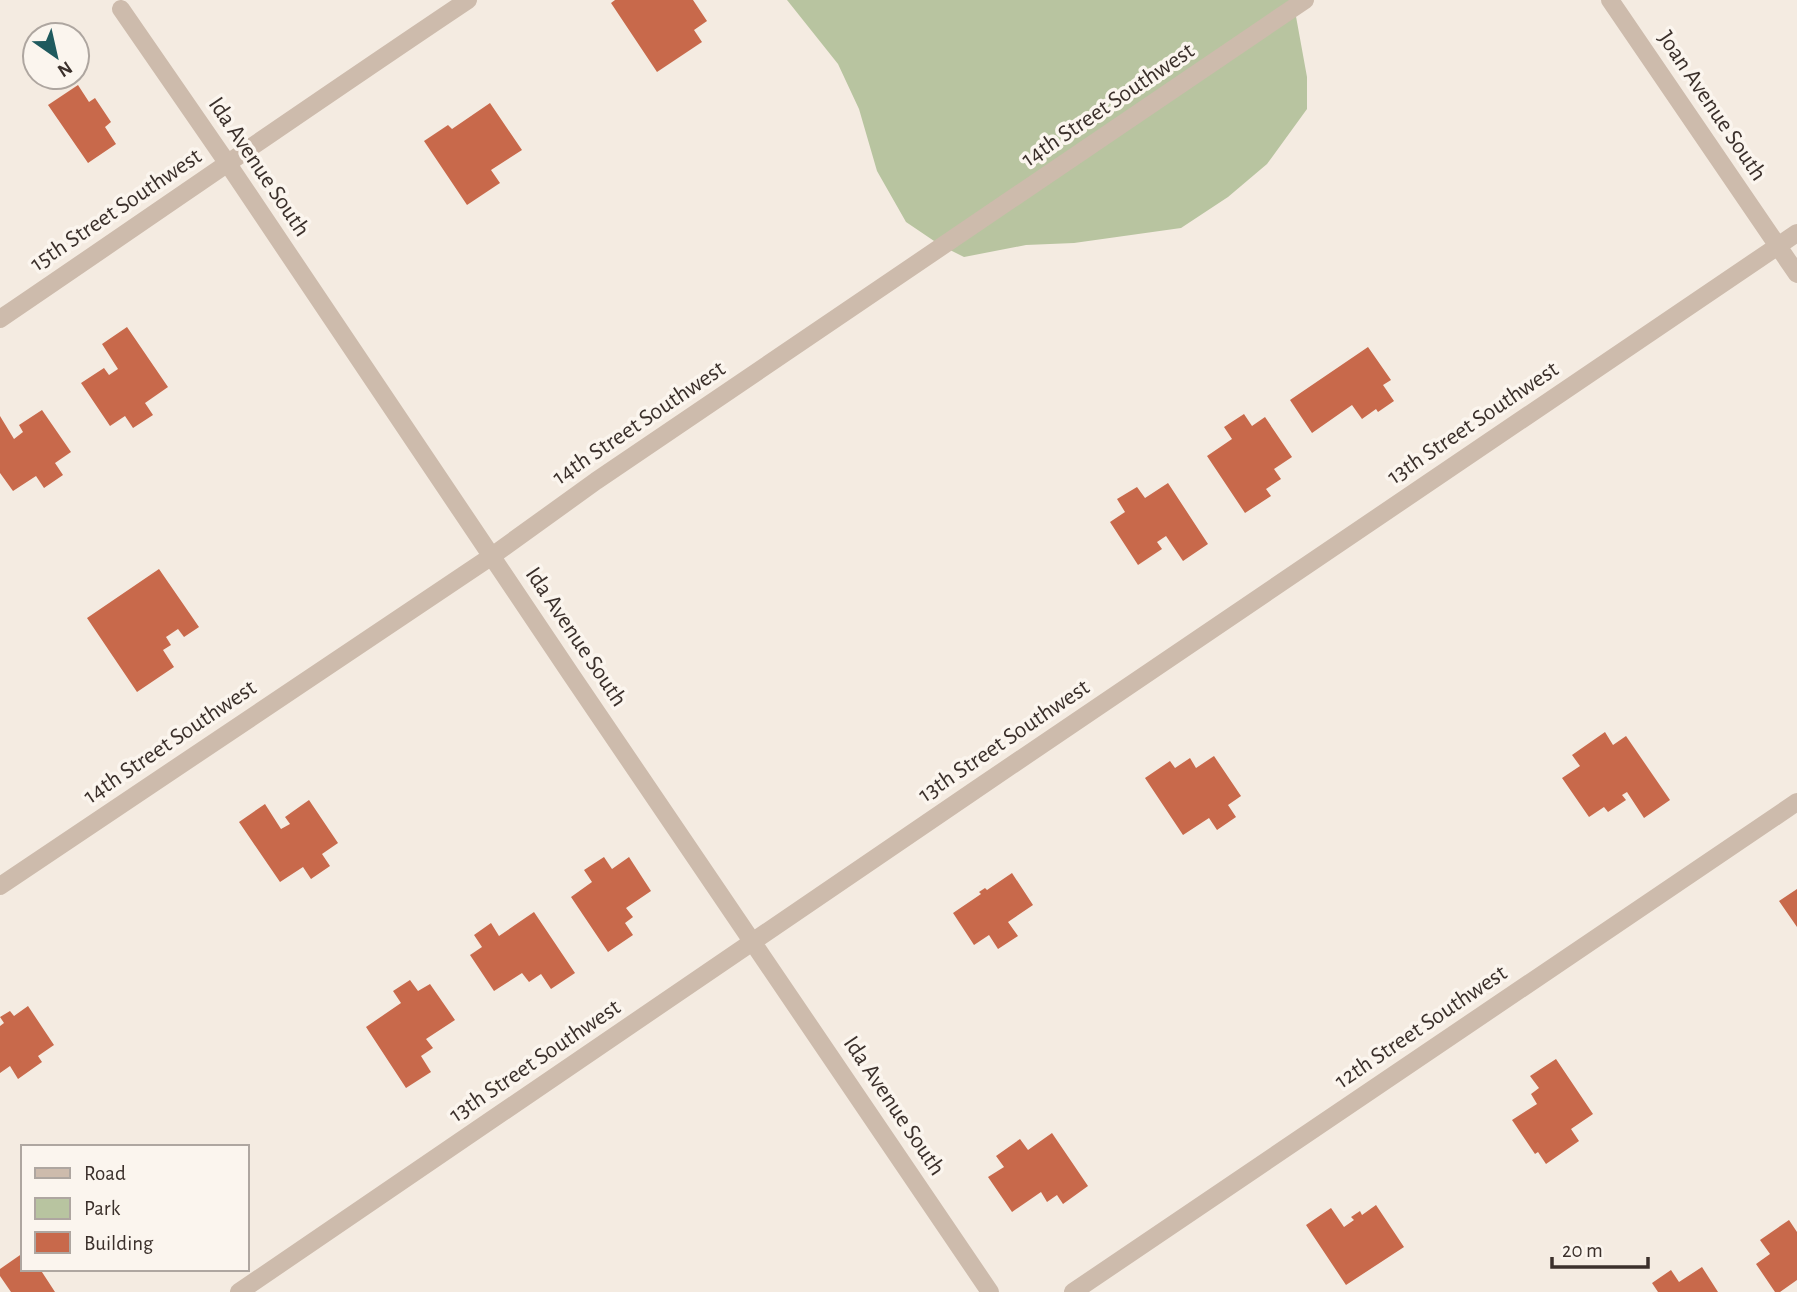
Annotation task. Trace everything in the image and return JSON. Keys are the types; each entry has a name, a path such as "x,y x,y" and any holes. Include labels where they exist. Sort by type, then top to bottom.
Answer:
{"street":[{"name":"15th Street Southwest","path":"0,319 468,0"},
{"name":"14th Street Southwest","path":"0,886 492,555 596,481 1305,0"},
{"name":"Joan Avenue South","path":"1610,0 1797,274"},
{"name":"Ida Avenue South","path":"121,9 990,1292"},
{"name":"13th Street Southwest","path":"239,1292 1797,233"},
{"name":"12th Street Southwest","path":"1073,1292 1797,802"}],"green space":[{"path":"787,0 1293,0 1307,77 1307,109 1267,164 1228,197 1181,228 1074,243 1026,245 964,257 940,245 906,222 877,171 859,109 838,64"}],"building":[{"path":"615,0 693,0 707,21 694,30 702,42 657,72 611,3"},
{"path":"69,91 82,91 89,102 95,98 111,122 105,127 116,144 88,163 48,105"},
{"path":"490,103 522,150 491,170 500,183 467,205 424,141 448,125 452,129"},
{"path":"127,327 168,387 145,403 153,415 133,428 125,416 110,426 81,383 104,368 109,375 118,369 102,344"},
{"path":"1368,347 1391,380 1383,385 1394,401 1362,419 1352,405 1312,433 1290,400"},
{"path":"42,410 71,452 55,463 63,475 44,488 36,476 13,491 0,473 0,416 14,439 23,432 19,425"},
{"path":"1244,414 1252,426 1265,417 1292,457 1274,469 1281,479 1266,489 1271,496 1245,513 1207,456 1232,439 1224,427"},
{"path":"1168,483 1208,544 1183,561 1166,536 1157,542 1162,549 1138,565 1110,522 1125,512 1117,499 1137,487 1145,498"},
{"path":"159,569 199,627 184,637 178,629 166,637 171,645 163,650 174,667 137,692 87,618"},
{"path":"1605,732 1613,745 1626,736 1670,800 1644,818 1627,792 1622,795 1626,800 1608,812 1604,807 1589,817 1562,778 1580,766 1572,755"},
{"path":"1214,756 1241,796 1228,805 1236,817 1217,830 1209,818 1183,835 1145,778 1170,761 1175,768 1190,758 1196,768"},
{"path":"309,800 338,843 322,854 330,866 311,879 303,867 280,882 239,822 265,804 281,829 290,824 285,817"},
{"path":"604,857 612,869 629,857 651,891 626,908 633,917 625,923 633,935 608,952 571,897 592,882 584,870"},
{"path":"1012,873 1033,905 1008,922 1018,936 998,949 989,935 974,945 953,913 981,894 979,892 985,888 987,890"},
{"path":"1797,889 1797,927 1779,901"},
{"path":"534,912 575,973 551,989 541,974 529,982 522,973 494,991 470,955 482,947 474,935 491,923 499,936"},
{"path":"410,980 418,991 430,984 455,1020 426,1039 433,1048 421,1056 431,1072 406,1088 366,1027 401,1003 393,991"},
{"path":"28,1006 54,1045 38,1056 42,1062 18,1079 10,1066 0,1073 0,1026 4,1023 0,1017 10,1011 14,1016"},
{"path":"1556,1059 1593,1114 1571,1129 1579,1141 1546,1164 1538,1152 1535,1154 1512,1120 1537,1104 1531,1094 1539,1088 1530,1076"},
{"path":"1052,1133 1088,1186 1063,1204 1057,1195 1047,1202 1041,1192 1012,1212 988,1177 1004,1167 996,1156 1020,1139 1028,1150"},
{"path":"1376,1205 1404,1247 1346,1285 1306,1225 1331,1208 1344,1227 1354,1220 1351,1217 1360,1211 1362,1215"},
{"path":"1789,1220 1797,1232 1797,1280 1780,1292 1775,1292 1756,1264 1770,1254 1760,1240"},
{"path":"21,1254 21,1271 41,1271 55,1292 11,1292 0,1276 0,1269"},
{"path":"1702,1267 1718,1292 1658,1292 1652,1283 1671,1270 1679,1282"}]}
